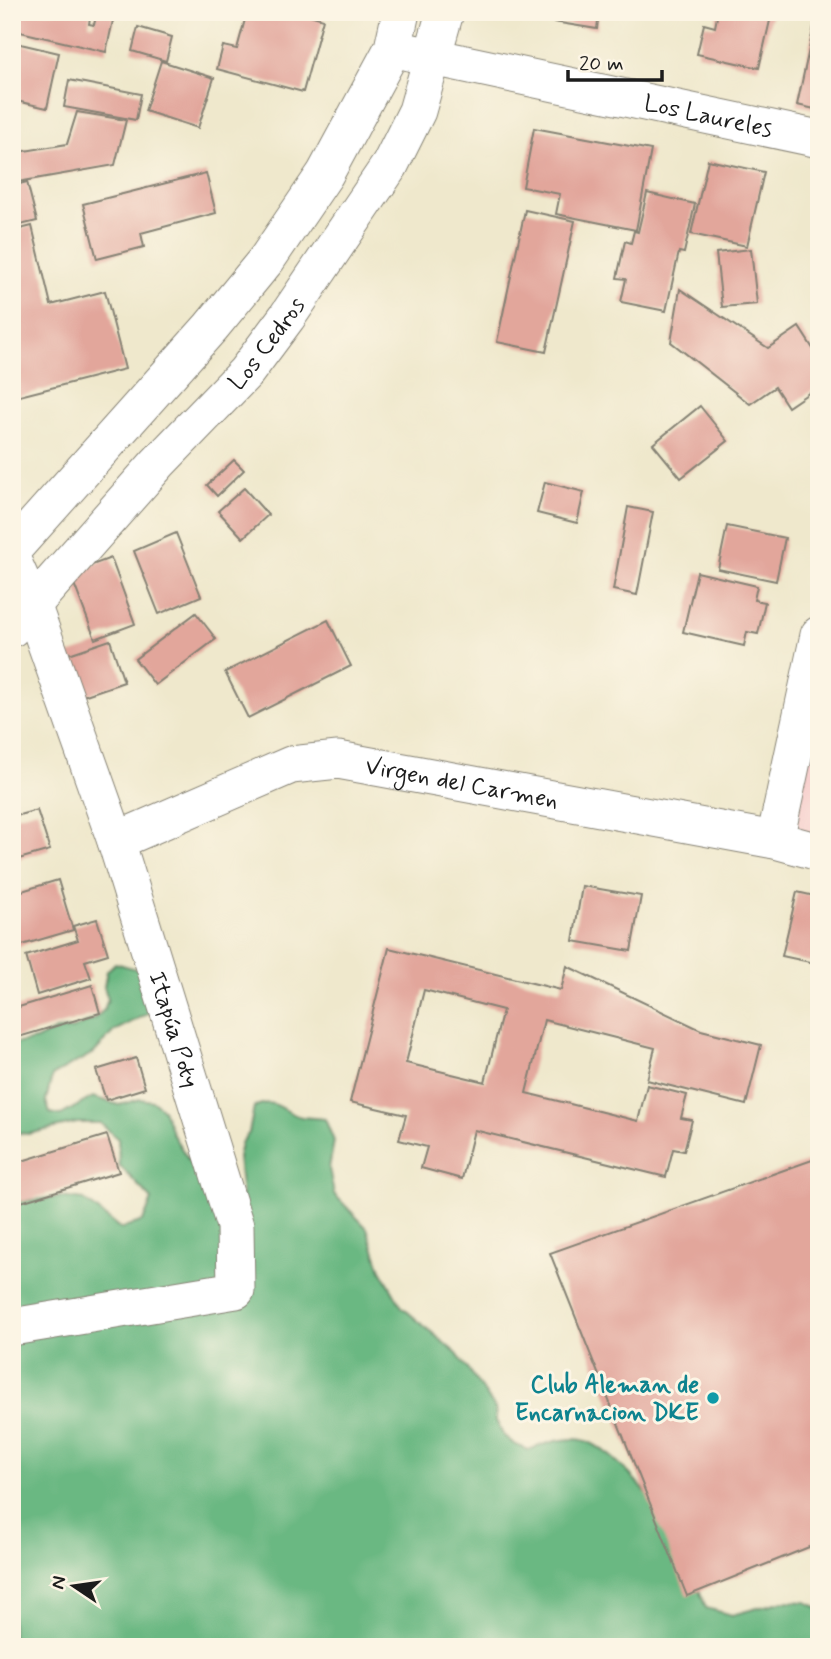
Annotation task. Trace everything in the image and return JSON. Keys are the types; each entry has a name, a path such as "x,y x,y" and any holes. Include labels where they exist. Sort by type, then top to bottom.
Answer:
{"street":[{"path":"12,550 211,327 267,259 325,174 393,48 401,12"},
{"name":"Los Cedros","path":"22,618 158,463 246,372 288,317 390,164 417,111 434,59 445,12"},
{"name":"Los Laureles","path":"393,48 434,59 819,139"},
{"name":"Itapúa Poty","path":"12,560 22,618 116,841 235,1226 236,1290 12,1327"},
{"path":"775,840 819,635"},
{"name":"Virgen del Carmen","path":"116,841 291,765 338,760 775,840 819,852"}],"shaded area":[{"path":"800,744 819,748 819,852 780,843"}],"green space":[{"path":"115,963 140,970 154,1003 147,1014 114,1031 95,1052 52,1076 46,1101 50,1113 61,1115 93,1097 119,1105 140,1099 153,1101 163,1109 173,1135 193,1167 213,1187 242,1197 238,1157 241,1143 249,1133 254,1107 269,1103 302,1117 325,1119 334,1141 329,1168 334,1194 367,1228 381,1270 402,1307 457,1354 495,1408 496,1420 503,1435 528,1450 572,1439 586,1441 598,1447 638,1483 671,1526 706,1608 732,1615 783,1601 806,1602 819,1608 819,1647 12,1647 12,1202 61,1197 84,1200 121,1229 143,1221 152,1200 119,1165 118,1139 100,1123 77,1123 28,1134 12,1132 12,1044 36,1040 56,1030 73,1029 94,1019 104,1010 108,999 104,987 107,971"}],"building":[{"path":"13,12 91,12 89,24 94,25 97,12 114,16 106,52 12,30"},
{"path":"247,12 300,12 323,19 303,92 217,69 223,46 237,49"},
{"path":"540,12 599,12 597,29 548,21"},
{"path":"718,12 772,12 759,68 697,54 704,24 715,27"},
{"path":"819,12 819,110 797,105"},
{"path":"138,27 172,37 166,61 132,51"},
{"path":"12,42 59,53 47,108 12,100"},
{"path":"161,61 214,78 198,128 145,111"},
{"path":"69,80 141,94 136,120 64,107"},
{"path":"77,112 126,120 115,165 12,183 12,153 67,144"},
{"path":"534,128 651,150 636,230 556,214 560,194 523,187"},
{"path":"708,160 764,172 747,246 691,234"},
{"path":"206,173 216,213 141,233 144,247 97,259 83,204"},
{"path":"27,182 37,221 12,227 12,186"},
{"path":"647,193 695,204 684,253 679,252 666,311 621,302 626,279 617,278 625,241 631,243 634,231 638,232"},
{"path":"525,210 575,221 546,352 497,342"},
{"path":"32,226 51,305 105,291 125,369 12,398 12,231"},
{"path":"751,249 757,304 722,307 716,253"},
{"path":"680,289 768,348 799,327 819,358 819,386 788,407 775,387 750,404 671,342"},
{"path":"700,406 728,441 681,478 653,444"},
{"path":"234,460 244,470 217,496 207,485"},
{"path":"545,482 584,492 577,523 537,513"},
{"path":"244,488 268,515 243,538 218,511"},
{"path":"628,507 653,512 637,595 613,590"},
{"path":"727,526 785,538 776,581 718,569"},
{"path":"176,533 201,596 159,614 134,551"},
{"path":"111,558 135,624 95,639 70,573"},
{"path":"697,572 757,586 754,600 765,602 758,634 747,632 744,646 683,632"},
{"path":"196,613 216,639 155,685 135,659"},
{"path":"328,620 351,666 248,718 225,672"},
{"path":"110,640 124,682 83,696 69,654"},
{"path":"37,810 50,850 12,861 12,817"},
{"path":"58,880 73,930 12,948 12,894"},
{"path":"582,886 641,896 631,951 573,941"},
{"path":"797,892 819,897 819,964 782,956"},
{"path":"97,919 108,954 85,961 91,978 37,995 26,956 78,940 73,926"},
{"path":"389,948 561,990 567,966 701,1030 761,1045 746,1105 647,1080 655,1048 544,1020 526,1093 638,1121 647,1085 687,1095 681,1118 692,1120 684,1151 673,1149 666,1177 474,1130 462,1179 421,1168 427,1147 399,1140 406,1115 350,1102","holes":["424,990 503,1010 485,1082 406,1063"]},
{"path":"92,985 100,1013 12,1039 12,1009"},
{"path":"136,1058 145,1088 106,1100 96,1070"},
{"path":"107,1135 119,1172 21,1202 12,1164"},
{"name":"Club Aleman de Encarnacion DKE","path":"815,1159 819,1169 819,1543 687,1596 550,1253"}],"place":[{"name":"Club Aleman de Encarnacion DKE","path":"713,1398"}]}
